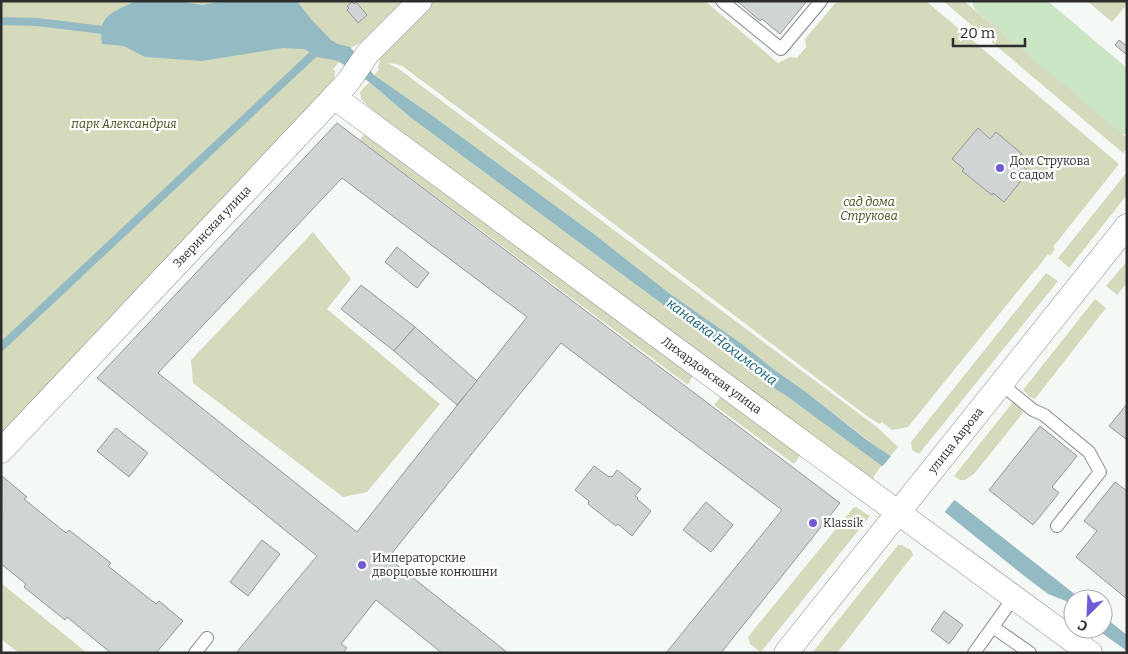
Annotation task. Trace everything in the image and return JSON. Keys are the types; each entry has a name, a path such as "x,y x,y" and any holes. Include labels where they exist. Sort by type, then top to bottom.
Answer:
{"main road":[{"path":"987,1 1127,120"},
{"path":"1025,1 1127,86"}],"street":[{"name":"Зверинская улица","path":"1,451 341,89 368,53 420,1"},
{"name":"Лихардовская улица","path":"341,89 902,506 1014,597 1090,653"},
{"name":"улица Аврова","path":"786,653 1127,226"}],"lane":[{"path":"722,1 781,49 821,1"},
{"path":"1001,384 1033,410 1044,415 1089,452 1100,472 1057,526"},
{"path":"974,653 1014,597"},
{"path":"994,627 1030,653"},
{"path":"195,653 207,638"}],"green space":[{"name":"парк Александрия","path":"1,1 410,1 377,34 352,47 333,69 335,71 334,83 1,433"},
{"name":"сад дома Струкова","path":"428,1 705,1 778,63 790,57 797,58 806,47 805,39 837,1 926,1 1119,164 1053,247 1055,249 1050,256 1048,254 908,427 892,430 882,422 880,424 868,417 568,189 402,66 388,63 399,69 877,427 898,447 890,457 742,344 669,293 594,234 374,75 379,70 382,50"},
{"path":"943,1 964,1 1127,138 1127,148 1123,153"},
{"path":"1087,1 1127,1 1127,4 1112,22"},
{"path":"369,82 410,117 766,383 882,465 874,478 871,479 370,112 371,109 361,99 360,92"},
{"path":"366,131 694,373 688,385 360,140"},
{"path":"1127,172 1127,195 1069,268 1058,258"},
{"path":"313,232 351,279 327,309 440,404 367,492 343,497 193,383 191,360"},
{"path":"1127,261 1127,283 1117,295 1106,286"},
{"path":"1046,273 1058,281 919,454 912,450 911,442"},
{"path":"1095,299 1106,308 1035,399 1030,397 1023,390"},
{"path":"723,394 802,453 794,464 714,405"},
{"path":"1013,402 1023,413 974,474 965,480 960,480 954,476"},
{"path":"856,507 870,516 761,652 750,644 748,637 853,508"},
{"path":"898,545 911,550 913,555 837,653 812,653"},
{"path":"1,583 87,653 19,653 1,639"}],"water":[{"name":"канавка Нахимсона","path":"136,1 179,1 202,5 224,1 297,1 331,40 350,47 374,75 594,234 669,293 742,344 867,440 956,501 1068,589 1063,589 1063,600 1048,594 946,513 788,397 766,383 410,117 369,82 338,61 318,57 304,49 283,48 202,61 145,57 124,46 102,44 101,34 104,21 114,12"},
{"path":"1113,624 1127,635 1127,651 1110,639 1113,639"}],"pier":[{"path":"892,455 956,498 943,514 881,468"}],"building":[{"path":"737,1 807,1 780,34 762,19 760,21"},
{"path":"352,2 354,4 356,2 367,15 358,23 347,10 349,8 347,6"},
{"path":"1119,40 1127,46 1127,55 1115,45"},
{"path":"337,123 840,503 721,653 666,653 782,510 561,343 388,558 508,653 442,653 376,600 341,644 347,648 343,653 236,653 317,556 97,378","holes":["342,178 527,317 357,532 158,373"]},
{"path":"978,128 990,139 996,132 1022,154 1017,161 1029,171 1004,202 962,171 964,169 952,159"},
{"path":"397,247 429,273 417,288 385,262"},
{"path":"361,285 415,327 394,351 341,309"},
{"path":"415,327 477,381 457,405 394,351"},
{"path":"1127,404 1127,440 1109,426"},
{"path":"1040,426 1077,456 1052,487 1059,493 1033,525 989,490"},
{"path":"116,428 148,453 129,477 97,451"},
{"path":"594,466 609,477 612,477 617,470 641,489 635,496 651,511 632,536 588,504 589,501 575,490"},
{"path":"2,476 27,497 24,499 66,533 69,530 111,563 108,566 156,604 159,601 183,621 156,653 111,653 67,617 65,620 24,587 26,584 1,564"},
{"path":"1115,482 1127,491 1127,599 1076,557 1097,531 1084,521"},
{"path":"706,502 733,525 711,552 683,530"},
{"path":"262,540 280,554 248,596 230,582"},
{"path":"944,611 963,625 949,644 931,630"}],"waterway":[{"path":"1,21 37,22 111,31"},
{"path":"1,347 321,47"}],"place":[{"name":"Дом Струкова с садом","path":"1000,168"},
{"name":"Klassik","path":"813,523"},
{"name":"Императорские дворцовые конюшни","path":"362,565"}]}
